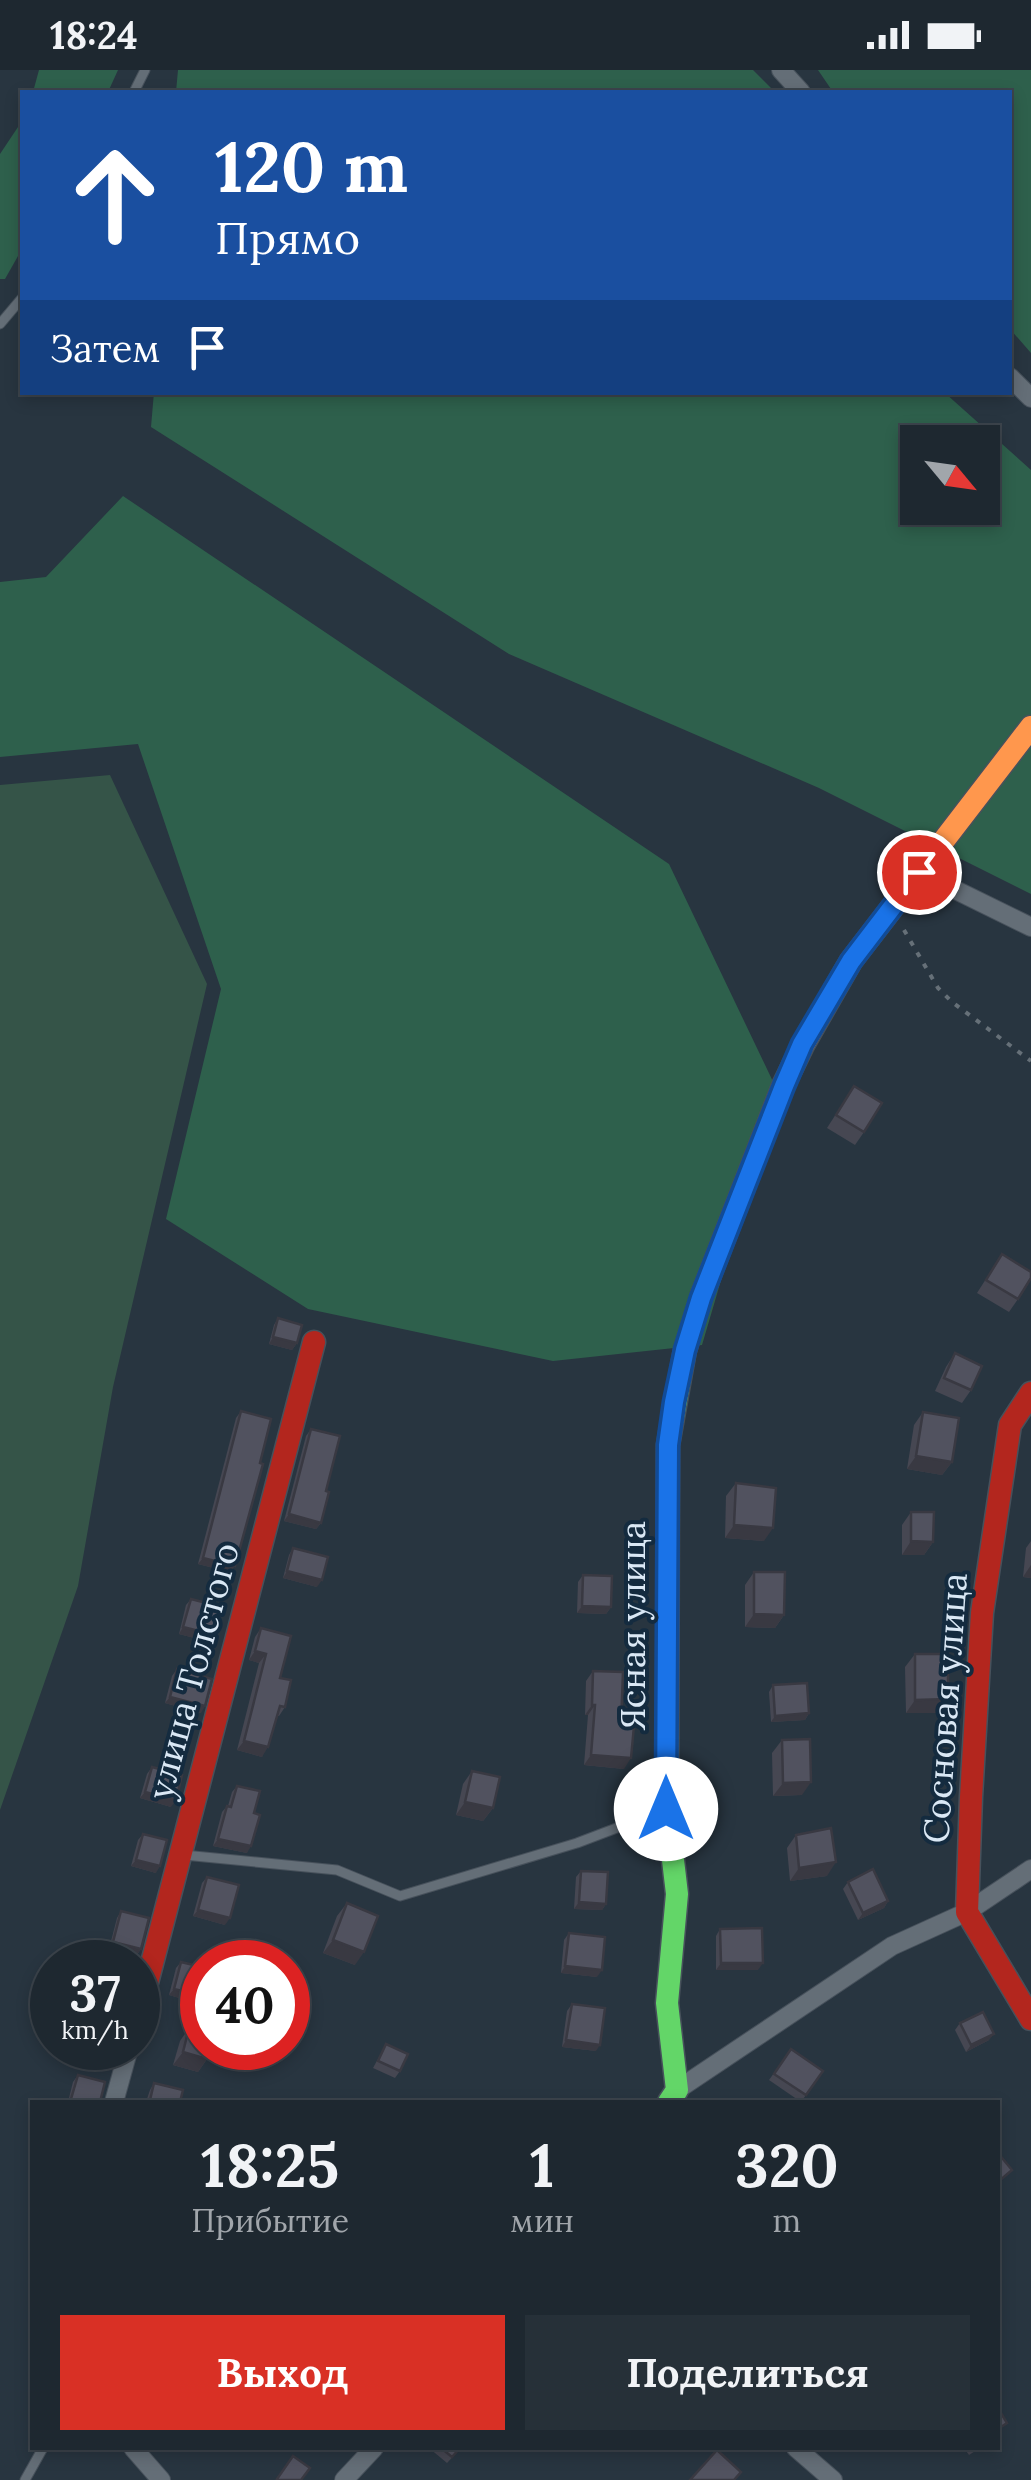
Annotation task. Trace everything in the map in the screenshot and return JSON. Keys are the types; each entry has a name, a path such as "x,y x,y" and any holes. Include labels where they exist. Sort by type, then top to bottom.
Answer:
{"street":[{"path":"781,70 799,90"},
{"path":"1012,379 1031,398"},
{"name":"Ясная улица","path":"673,2096 667,2003 677,1894 666,1809 668,1445 681,1367 701,1298 784,1086 826,1002 851,961 1031,726"},
{"path":"919,872 1031,927"},
{"name":"улица Толстого","path":"158,1940 314,1342"},
{"name":"Сосновая улица","path":"967,1912 982,1614 1010,1425 1031,1392"},
{"path":"673,2096 892,1946 967,1912 1031,1869"},
{"path":"967,1912 1031,2020"},
{"path":"115,2100 123,2070"},
{"path":"135,2450 161,2480"},
{"path":"344,2480 372,2450"},
{"path":"798,2450 834,2480"}],"lane":[{"path":"0,324 20,300"},
{"path":"181,1854 337,1870 400,1896 576,1843 666,1809"},
{"path":"25,2480 42,2450"}],"path":[{"path":"889,910 938,988 1031,1061"}],"green space":[{"path":"39,70 118,70 109,90 34,90"},
{"path":"178,70 753,70 773,90 176,90"},
{"path":"818,70 1031,70 1031,353 1012,331 1012,90 832,90"},
{"path":"20,124 20,253 5,279 0,279 0,154"},
{"path":"154,395 947,395 981,425 900,425 900,525 1000,525 1000,442 1031,470 1031,894 819,788 509,654 151,427"},
{"path":"123,496 669,864 777,1090 702,1345 553,1361 308,1309 166,1219 221,989 138,744 0,757 0,582 46,577"},
{"path":"110,775 207,984 113,1387 78,1586 0,1810 0,785"}],"building":[{"path":"854,1086 882,1103 864,1132 836,1115"},
{"path":"1002,1254 1031,1272 1018,1299 986,1280"},
{"path":"278,1318 302,1325 297,1343 273,1337"},
{"path":"955,1353 982,1366 971,1390 944,1378"},
{"path":"241,1411 271,1419 235,1566 203,1558"},
{"path":"923,1412 959,1418 952,1462 916,1456"},
{"path":"311,1429 340,1436 321,1523 289,1514"},
{"path":"736,1483 776,1488 773,1528 734,1525"},
{"path":"911,1512 934,1512 933,1542 911,1541"},
{"path":"293,1548 328,1557 322,1580 287,1571"},
{"path":"754,1572 785,1572 784,1615 754,1614"},
{"path":"583,1575 612,1576 611,1607 582,1606"},
{"path":"191,1599 222,1607 215,1635 183,1627"},
{"path":"261,1628 291,1636 280,1678 291,1680 285,1707 280,1706 268,1747 244,1741 266,1654 255,1651"},
{"path":"915,1654 948,1654 948,1699 915,1700"},
{"path":"177,1669 212,1679 205,1706 170,1697"},
{"path":"593,1671 623,1672 621,1725 634,1726 631,1758 591,1755"},
{"path":"807,1683 809,1713 775,1716 773,1685"},
{"path":"810,1739 811,1782 783,1783 782,1740"},
{"path":"152,1767 182,1775 176,1800 145,1792"},
{"path":"472,1771 500,1777 493,1808 465,1802"},
{"path":"237,1786 260,1791 254,1813 260,1815 251,1846 218,1839"},
{"path":"831,1828 836,1862 799,1868 796,1835"},
{"path":"143,1834 167,1840 160,1866 136,1860"},
{"path":"873,1869 888,1901 863,1913 848,1882"},
{"path":"581,1871 608,1872 606,1904 579,1902"},
{"path":"207,1877 239,1885 230,1918 198,1910"},
{"path":"347,1903 378,1916 364,1952 333,1940"},
{"path":"121,1911 149,1918 143,1940 114,1940"},
{"path":"762,1928 763,1963 721,1963 720,1929"},
{"path":"569,1933 605,1937 602,1970 565,1966"},
{"path":"180,1966 180,1990 174,1989"},
{"path":"572,2004 605,2008 600,2045 566,2040"},
{"path":"983,2012 994,2034 971,2045 960,2023"},
{"path":"386,2044 408,2054 400,2071 378,2061"},
{"path":"791,2049 823,2071 806,2095 774,2074"},
{"path":"78,2075 105,2082 100,2100 71,2099"},
{"path":"154,2083 183,2090 180,2100 150,2100"},
{"path":"1000,2155 1012,2170 1000,2180"},
{"path":"717,2450 741,2472 734,2480 690,2480"},
{"path":"293,2456 310,2468 301,2480 277,2479"}],"traffic: fast":[{"path":"670,2100 677,2090 667,2003 677,1894 667,1809 668,1445 685,1350 702,1295"}],"traffic: slow":[{"path":"702,1295 783,1086 851,961 1031,727"}],"traffic: jam":[{"path":"158,1940 314,1342"},
{"path":"1031,1393 1010,1425 982,1613 967,1912 1031,2019"}],"route":[{"path":"666,1809 668,1445 685,1350 701,1298 802,1044 851,961 919,872"}]}
